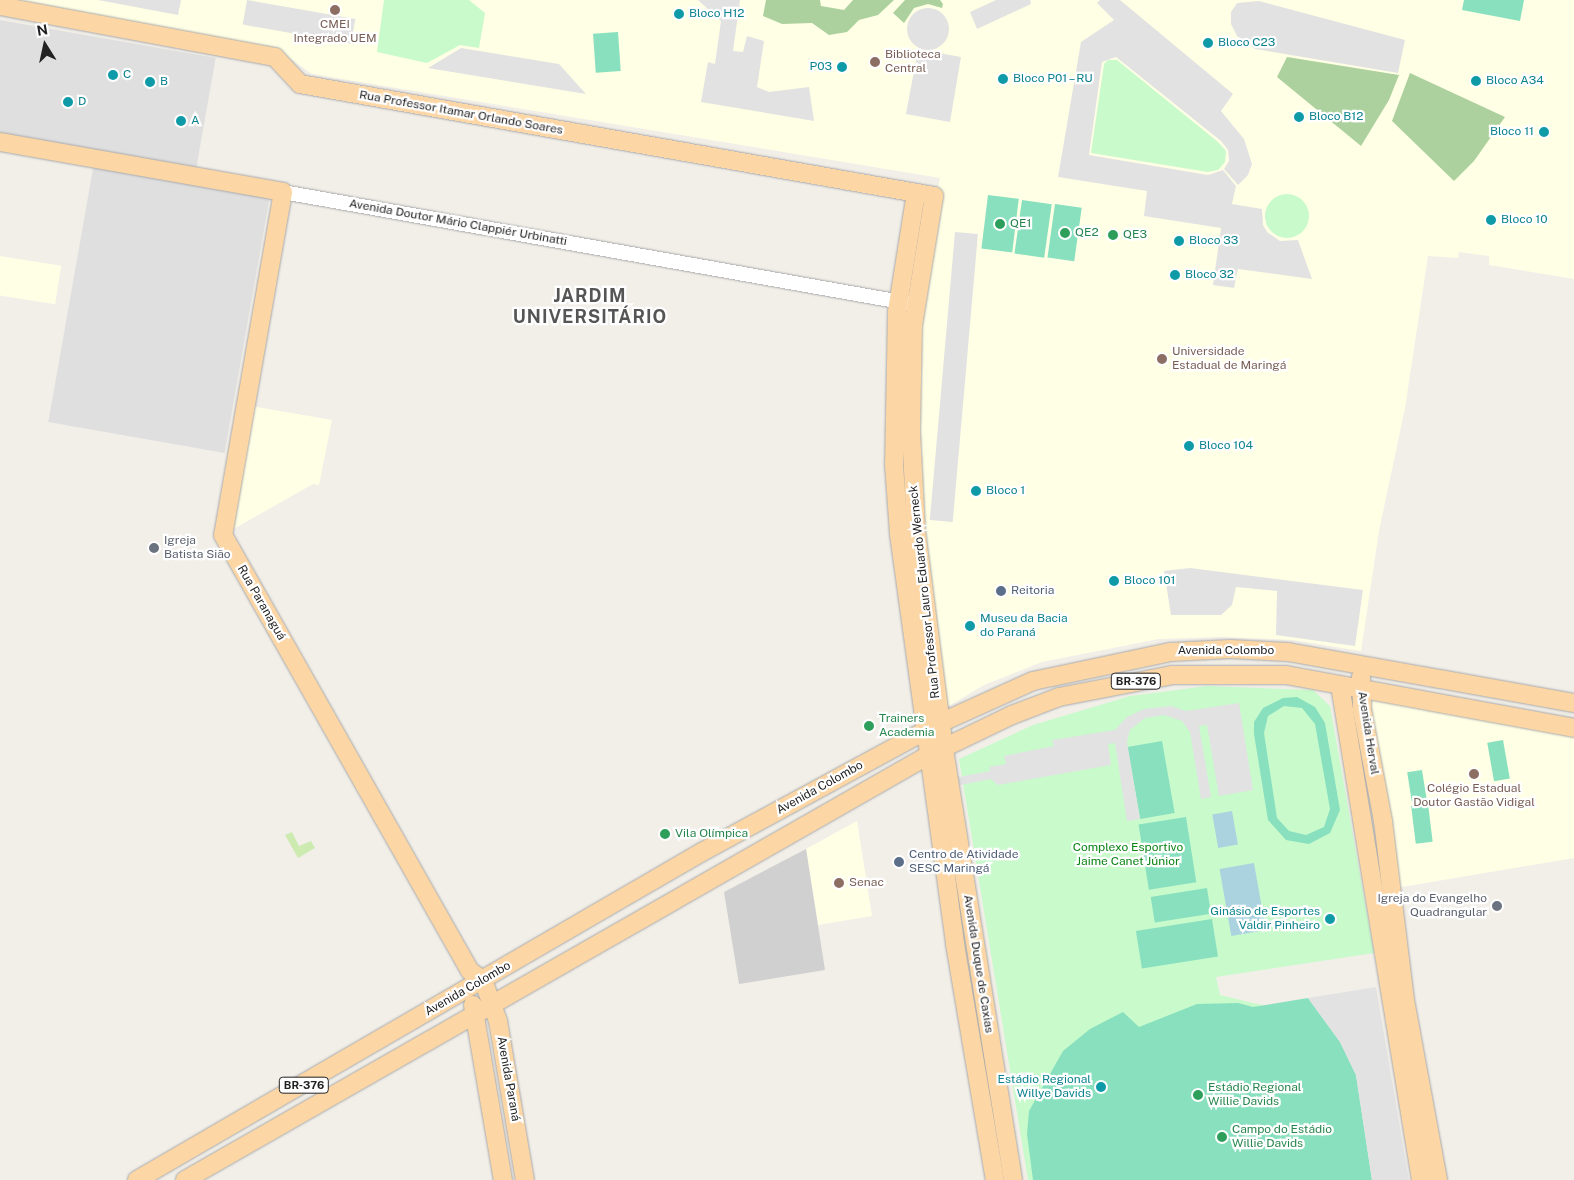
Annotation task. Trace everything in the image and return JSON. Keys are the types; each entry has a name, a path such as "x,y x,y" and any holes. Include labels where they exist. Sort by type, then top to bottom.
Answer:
{"main road":[{"name":"Rua Professor Itamar Orlando Soares","path":"0,6 275,57 300,84 934,196"},
{"name":"Avenida Doutor Mário Clappiér Urbinatti","path":"0,142 283,192"},
{"name":"Rua Paranaguá","path":"283,192 223,535 475,981"},
{"name":"Rua Professor Lauro Eduardo Werneck","path":"916,193 907,302 894,408 898,534 932,727 944,749"},
{"name":"Rua Professor Lauro Eduardo Werneck","path":"927,756 932,727 916,530 907,302 934,196"},
{"path":"894,408 911,383"},
{"name":"Avenida Colombo","path":"136,1180 316,1078 475,981 768,816 818,791 932,727 1033,681 1171,652 1230,649 1288,652 1561,700"},
{"name":"Avenida Herval","path":"1362,664 1340,685 1421,1180"},
{"name":"Avenida Herval","path":"1362,664 1361,687 1382,821 1405,1000 1438,1180"},
{"name":"Avenida Colombo","path":"185,1180 927,756 1012,714 1059,697 1116,684 1172,675 1286,675 1558,724"},
{"path":"1558,724 1561,700"},
{"name":"Avenida Duque de Caxias","path":"944,749 963,872 980,962 1013,1180"},
{"name":"Avenida Duque de Caxias","path":"927,756 955,944 995,1180"},
{"path":"818,791 829,812"},
{"path":"1359,804 1382,821"},
{"path":"768,816 781,839"},
{"path":"949,896 963,872"},
{"path":"955,944 980,962"},
{"name":"Avenida Paraná","path":"475,981 494,1004 525,1180"},
{"name":"Avenida Paraná","path":"475,981 475,1014 503,1180"},
{"path":"479,1038 500,1033"},
{"path":"288,1122 316,1092 316,1078"},
{"path":"1404,1083 1422,1095"},
{"path":"142,1180 159,1168"}],"street":[{"name":"Avenida Doutor Mário Clappiér Urbinatti","path":"283,192 907,302"}],"shaded area":[{"name":"Universidade Estadual de Maringá","path":"3,0 1574,0 1574,279 1489,265 1489,256 1459,252 1458,258 1428,256 1405,408 1379,531 1361,651 1293,640 1220,637 1159,639 1042,662 984,685 947,707 917,530 917,305 940,178 312,74 280,51"},
{"path":"98,0 181,0 178,15"},
{"path":"247,0 355,19 351,44 243,25"},
{"path":"698,0 740,0 733,51 743,52 747,36 764,41 757,87 769,92 809,87 814,121 701,102 708,62 715,64 721,21"},
{"path":"996,0 1030,0 1031,4 977,29 970,12"},
{"path":"1100,0 1120,0 1233,94 1221,111 1244,139 1252,164 1248,175 1238,185 1224,169 1229,161 1228,150 1221,141 1116,57 1102,62 1089,155 1208,175 1223,170 1236,186 1232,204 1262,209 1263,225 1267,232 1280,241 1298,240 1312,279 1238,269 1234,288 1213,285 1221,228 1144,216 1147,191 1058,177 1081,42 1114,20 1097,3"},
{"path":"1259,1 1405,40 1398,73 1255,49 1237,36 1231,24 1231,12 1237,3"},
{"path":"928,8 943,14 949,29 943,44 928,50 913,44 907,29 913,14"},
{"path":"0,20 216,58 196,168 0,134"},
{"path":"461,48 559,64 586,94 428,68"},
{"path":"933,52 961,57 950,122 906,114 917,55 932,58"},
{"path":"94,163 270,194 225,453 48,422"},
{"path":"955,232 978,234 953,522 930,520"},
{"path":"0,256 61,266 55,304 0,295"},
{"path":"246,405 332,420 319,485 313,484 223,535"},
{"path":"1190,568 1363,590 1355,646 1276,635 1277,591 1236,587 1232,605 1221,615 1171,615 1164,571"},
{"name":"Colégio Estadual Doutor Gastão Vidigal","path":"1361,687 1574,727 1574,858 1396,888"},
{"path":"1239,703 1253,790 1219,796 1207,725 1199,726 1211,797 1201,799 1190,732 1182,721 1164,715 1145,718 1130,730 1127,742 1140,819 1127,821 1115,743 1108,744 1111,765 998,785 991,779 955,786 954,778 990,771 989,767 1006,764 1004,756 1054,746 1052,740 1115,730 1127,717 1144,709 1171,706 1186,711"},
{"name":"Senac","path":"857,821 872,916 818,925 806,849"},
{"path":"806,849 825,970 739,984 724,892"},
{"path":"1376,987 1409,1180 1372,1180 1356,1075 1340,1042 1308,998"}],"green space":[{"path":"384,0 469,0 485,13 479,48 460,45 427,63 377,52"},
{"path":"766,0 820,0 821,6 844,10 853,0 894,0 878,15 859,20 847,32 829,35 812,23 782,24 763,16"},
{"path":"905,0 940,0 943,4 942,8 928,4 914,8 904,23 893,13"},
{"path":"1464,0 1524,0 1520,21 1462,10"},
{"path":"618,32 621,71 596,73 593,34"},
{"path":"1287,57 1399,75 1389,100 1361,146 1277,77"},
{"path":"1108,60 1117,60 1218,142 1226,151 1225,162 1218,170 1208,172 1091,153 1104,64"},
{"path":"1410,73 1505,117 1474,161 1454,181 1392,121"},
{"path":"1287,194 1299,198 1305,204 1309,216 1305,228 1299,234 1287,238 1275,234 1269,228 1265,216 1269,204 1275,198"},
{"name":"QE1","path":"988,195 1019,199 1012,252 981,249"},
{"path":"1022,200 1052,204 1044,258 1014,253"},
{"name":"QE2","path":"1055,204 1082,208 1074,261 1047,257"},
{"name":"Complexo Esportivo Jaime Canet Júnior","path":"1207,686 1313,690 1330,706 1374,953 1216,977 1220,995 1270,1007 1365,1180 1028,1180 959,759 1033,725 1130,696"},
{"path":"1297,697 1315,707 1325,723 1340,810 1330,833 1309,844 1286,840 1268,820 1254,734 1254,722 1263,708 1283,698","holes":["1284,706 1302,708 1315,724 1330,809 1324,827 1306,835 1289,831 1277,818 1264,733 1268,716"]},
{"path":"1503,740 1510,778 1494,781 1487,743"},
{"path":"1162,741 1175,813 1140,819 1128,747"},
{"path":"1422,770 1427,800 1412,802 1407,772"},
{"path":"1428,804 1433,842 1416,844 1411,806"},
{"path":"1186,817 1196,882 1149,890 1139,825"},
{"path":"292,832 299,846 311,841 315,848 298,858 285,835"},
{"path":"1207,888 1211,914 1155,923 1151,897"},
{"path":"1212,919 1218,957 1142,969 1136,931"},
{"name":"Estádio Regional Willie Davids","path":"1308,998 1340,1042 1356,1075 1372,1180 1033,1180 1027,1134 1029,1111 1063,1051 1090,1029 1123,1012 1139,1027 1197,1004 1238,1003 1253,1007"}],"water":[{"path":"1232,811 1238,844 1218,848 1212,814"},
{"path":"1254,863 1266,930 1231,936 1220,869"}],"place":[{"name":"CMEI Integrado UEM","path":"335,10"},
{"name":"Bloco H12","path":"679,14"},
{"name":"Bloco C23","path":"1208,43"},
{"name":"Biblioteca Central","path":"875,62"},
{"name":"P03","path":"842,67"},
{"name":"C","path":"113,75"},
{"name":"Bloco P01 – RU","path":"1003,79"},
{"name":"Bloco A34","path":"1476,81"},
{"name":"B","path":"150,82"},
{"name":"D","path":"68,102"},
{"name":"Bloco B12","path":"1299,117"},
{"name":"A","path":"181,121"},
{"name":"Bloco 11","path":"1544,132"},
{"name":"Bloco 10","path":"1491,220"},
{"name":"QE1","path":"1000,224"},
{"name":"QE2","path":"1065,233"},
{"name":"QE3","path":"1113,235"},
{"name":"Bloco 33","path":"1179,241"},
{"name":"Bloco 32","path":"1175,275"},
{"name":"Universidade Estadual de Maringá","path":"1162,359"},
{"name":"Bloco 104","path":"1189,446"},
{"name":"Bloco 1","path":"976,491"},
{"name":"Igreja Batista Sião","path":"154,548"},
{"name":"Bloco 101","path":"1114,581"},
{"name":"Reitoria","path":"1001,591"},
{"name":"Museu da Bacia do Paraná","path":"970,626"},
{"name":"Trainers Academia","path":"869,726"},
{"name":"Colégio Estadual Doutor Gastão Vidigal","path":"1474,774"},
{"name":"Vila Olímpica","path":"665,834"},
{"name":"Centro de Atividade SESC Maringá","path":"899,862"},
{"name":"Senac","path":"839,883"},
{"name":"Igreja do Evangelho Quadrangular","path":"1497,906"},
{"name":"Ginásio de Esportes Valdir Pinheiro","path":"1330,919"},
{"name":"Estádio Regional Willye Davids","path":"1101,1087"},
{"name":"Estádio Regional Willie Davids","path":"1198,1095"},
{"name":"Campo do Estádio Willie Davids","path":"1222,1137"}],"district":[{"name":"JARDIM UNIVERSITÁRIO","path":"590,307"}]}
